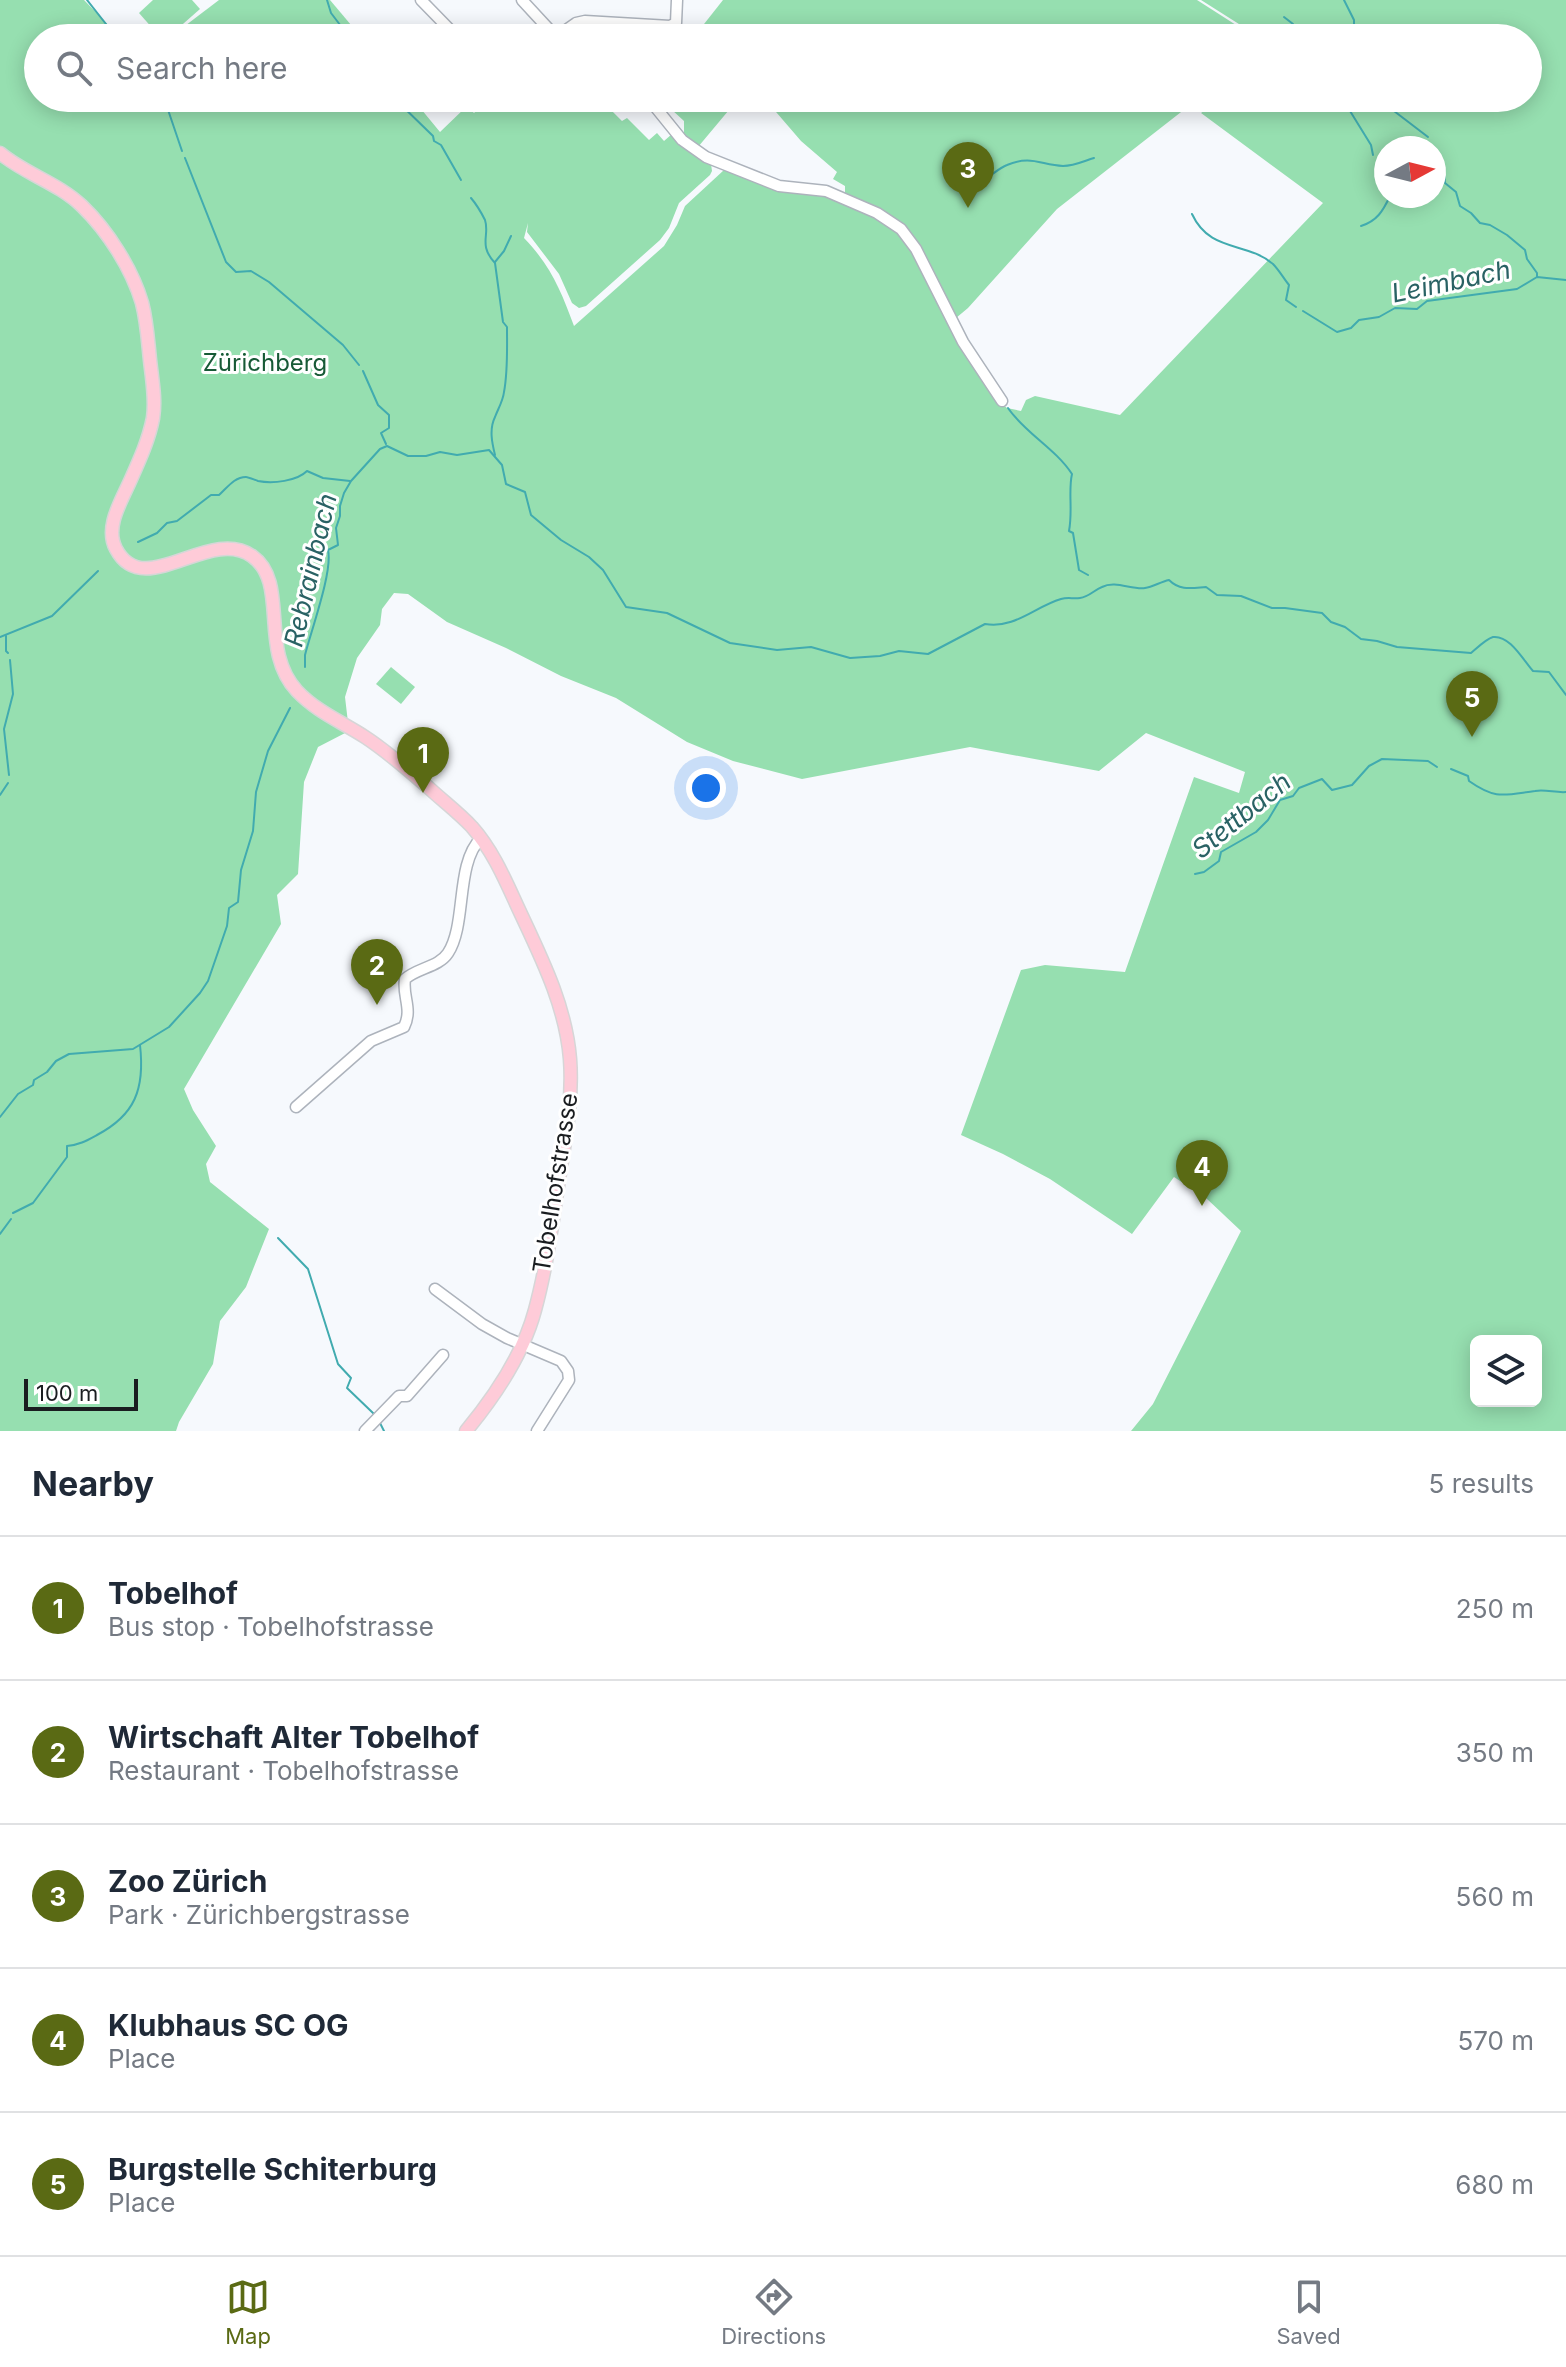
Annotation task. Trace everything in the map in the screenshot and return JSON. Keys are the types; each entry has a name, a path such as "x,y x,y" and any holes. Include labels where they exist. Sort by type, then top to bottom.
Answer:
{"main road":[{"name":"Tobelhofstrasse","path":"0,153 83,207 118,253 141,301 154,410 142,453 116,513 112,537 119,553 133,565 149,568 169,565 221,547 238,549 254,557 269,577 277,654 284,674 316,708 388,752 481,838 504,877 547,973 563,1017 570,1061 568,1123 549,1250 534,1312 521,1344 492,1399 466,1431"}],"street":[{"path":"421,0 444,24"},
{"path":"522,0 544,24"},
{"path":"674,24 677,0"},
{"path":"575,24 585,21 636,24"},
{"path":"659,112 682,140 706,157 779,186 826,191 877,213 901,229 916,249 963,342 1002,401"},
{"path":"296,1107 371,1041 404,1027 409,1012 405,979 445,958 450,950 472,853 481,838"},
{"path":"435,1289 482,1324 561,1361 568,1371 569,1380 537,1431"},
{"path":"365,1431 399,1396 407,1396 443,1355"}],"green space":[{"name":"Zürichberg","path":"0,0 84,0 107,24 24,24 24,112 424,112 440,132 461,112 613,112 622,121 627,118 649,140 657,133 664,141 672,134 684,136 684,121 674,112 727,112 698,147 686,149 711,164 710,175 679,203 669,228 660,240 586,306 579,308 572,303 559,274 527,232 528,223 524,238 554,279 574,326 664,246 685,206 724,170 831,196 868,213 901,235 908,242 975,369 996,399 1007,408 1021,411 1026,400 1035,396 1120,415 1323,203 1202,112 1542,112 1542,24 1239,24 1201,0 1566,0 1566,1431 1131,1431 1153,1404 1241,1231 1206,1198 1174,1177 1132,1234 1050,1179 961,1135 1021,970 1045,965 1125,972 1194,777 1239,793 1245,772 1146,733 1099,771 970,747 802,779 733,761 687,742 616,698 561,676 447,622 408,594 394,593 382,609 380,625 357,658 345,697 349,731 318,747 304,782 298,874 277,895 281,924 184,1089 193,1110 216,1146 206,1164 210,1182 269,1229 246,1287 220,1321 213,1364 176,1431 0,1431"},
{"path":"153,0 192,0 200,9 183,24 149,24 139,13"},
{"path":"219,0 330,0 350,24 187,24"},
{"path":"723,0 1197,0 1234,24 704,24"},
{"path":"776,112 1181,112 1057,209 956,318 922,249 904,226 875,207 845,194 845,186 833,179 837,172 801,141"},
{"path":"391,667 415,687 401,704 376,684"}],"waterway":[{"path":"87,0 106,24"},
{"path":"327,0 339,24"},
{"path":"1344,0 1354,24"},
{"path":"1284,17 1293,24"},
{"path":"169,112 182,151"},
{"path":"408,112 441,145 461,180"},
{"path":"1351,112 1371,145 1373,155"},
{"path":"1395,112 1427,136"},
{"path":"185,158 226,262 236,272 251,271 269,282 343,345 359,365"},
{"path":"954,164 960,179 973,183 1015,162 1063,166 1094,158"},
{"path":"1446,184 1456,192 1460,206 1480,223 1507,235 1525,250 1537,277"},
{"path":"471,198 485,220 487,251 495,263 503,322 507,327 503,399 492,431 495,455"},
{"path":"1361,226 1379,215 1384,208"},
{"name":"Leimbach","path":"1192,214 1208,235 1273,264 1289,285 1286,300 1296,307"},
{"path":"495,262 511,236"},
{"name":"Leimbach","path":"1303,311 1337,332 1351,328 1359,320 1379,317 1395,308 1417,309 1427,301 1517,289 1537,277 1566,280"},
{"path":"363,371 378,405 389,415 389,428 381,433 386,444"},
{"path":"1008,408 1072,474 1069,531 1073,533 1079,570 1088,575"},
{"path":"305,667 305,655 327,572 328,550 338,545 336,528 344,493 380,449 387,446 408,456 440,452 457,455 489,450 502,465 506,484 525,492 531,515 603,570 626,607 667,613 730,643 777,650 811,647 850,658 899,651 928,654 985,624 1006,623 1061,599 1083,597 1107,585 1145,588 1169,580 1182,587 1206,587 1217,595 1241,596 1272,608 1322,613 1331,622 1345,627 1361,639 1397,647 1471,653 1490,638 1499,637 1510,644 1533,671 1549,672 1566,695"},
{"path":"138,542 157,533 167,523 177,521 211,495 219,495 242,477 277,482 307,471 323,478 350,481"},
{"path":"0,637 52,616 98,571"},
{"path":"6,636 8,653"},
{"path":"9,775 4,729 13,694 10,660"},
{"name":"Rebrainbach","path":"0,1117 18,1094 33,1085 34,1080 47,1072 56,1061 69,1054 133,1049 169,1027 200,993 208,981 227,926 229,908 238,902 241,870 253,831 256,792 268,751 290,708"},
{"name":"Stettbach","path":"1195,874 1204,872 1219,861 1221,852 1256,832 1280,800 1293,796 1299,788 1322,779 1332,790 1352,785 1369,766 1382,759 1428,761 1437,767"},
{"path":"1451,769 1468,776 1469,781 1494,794 1566,792"},
{"path":"0,795 8,783"},
{"path":"13,1213 33,1203 67,1157 67,1146 97,1135 129,1109 139,1088 140,1045"},
{"path":"0,1234 11,1219"},
{"path":"278,1238 308,1269 338,1364 351,1378 347,1388 373,1413"},
{"path":"380,1423 384,1431"}],"place":[{"name":"Zoo Zürich","path":"968,208"},
{"name":"Burgstelle Schiterburg","path":"1472,737"},
{"name":"Tobelhof","path":"423,793"},
{"name":"Wirtschaft Alter Tobelhof","path":"377,1005"},
{"name":"Klubhaus SC OG","path":"1202,1206"}]}
